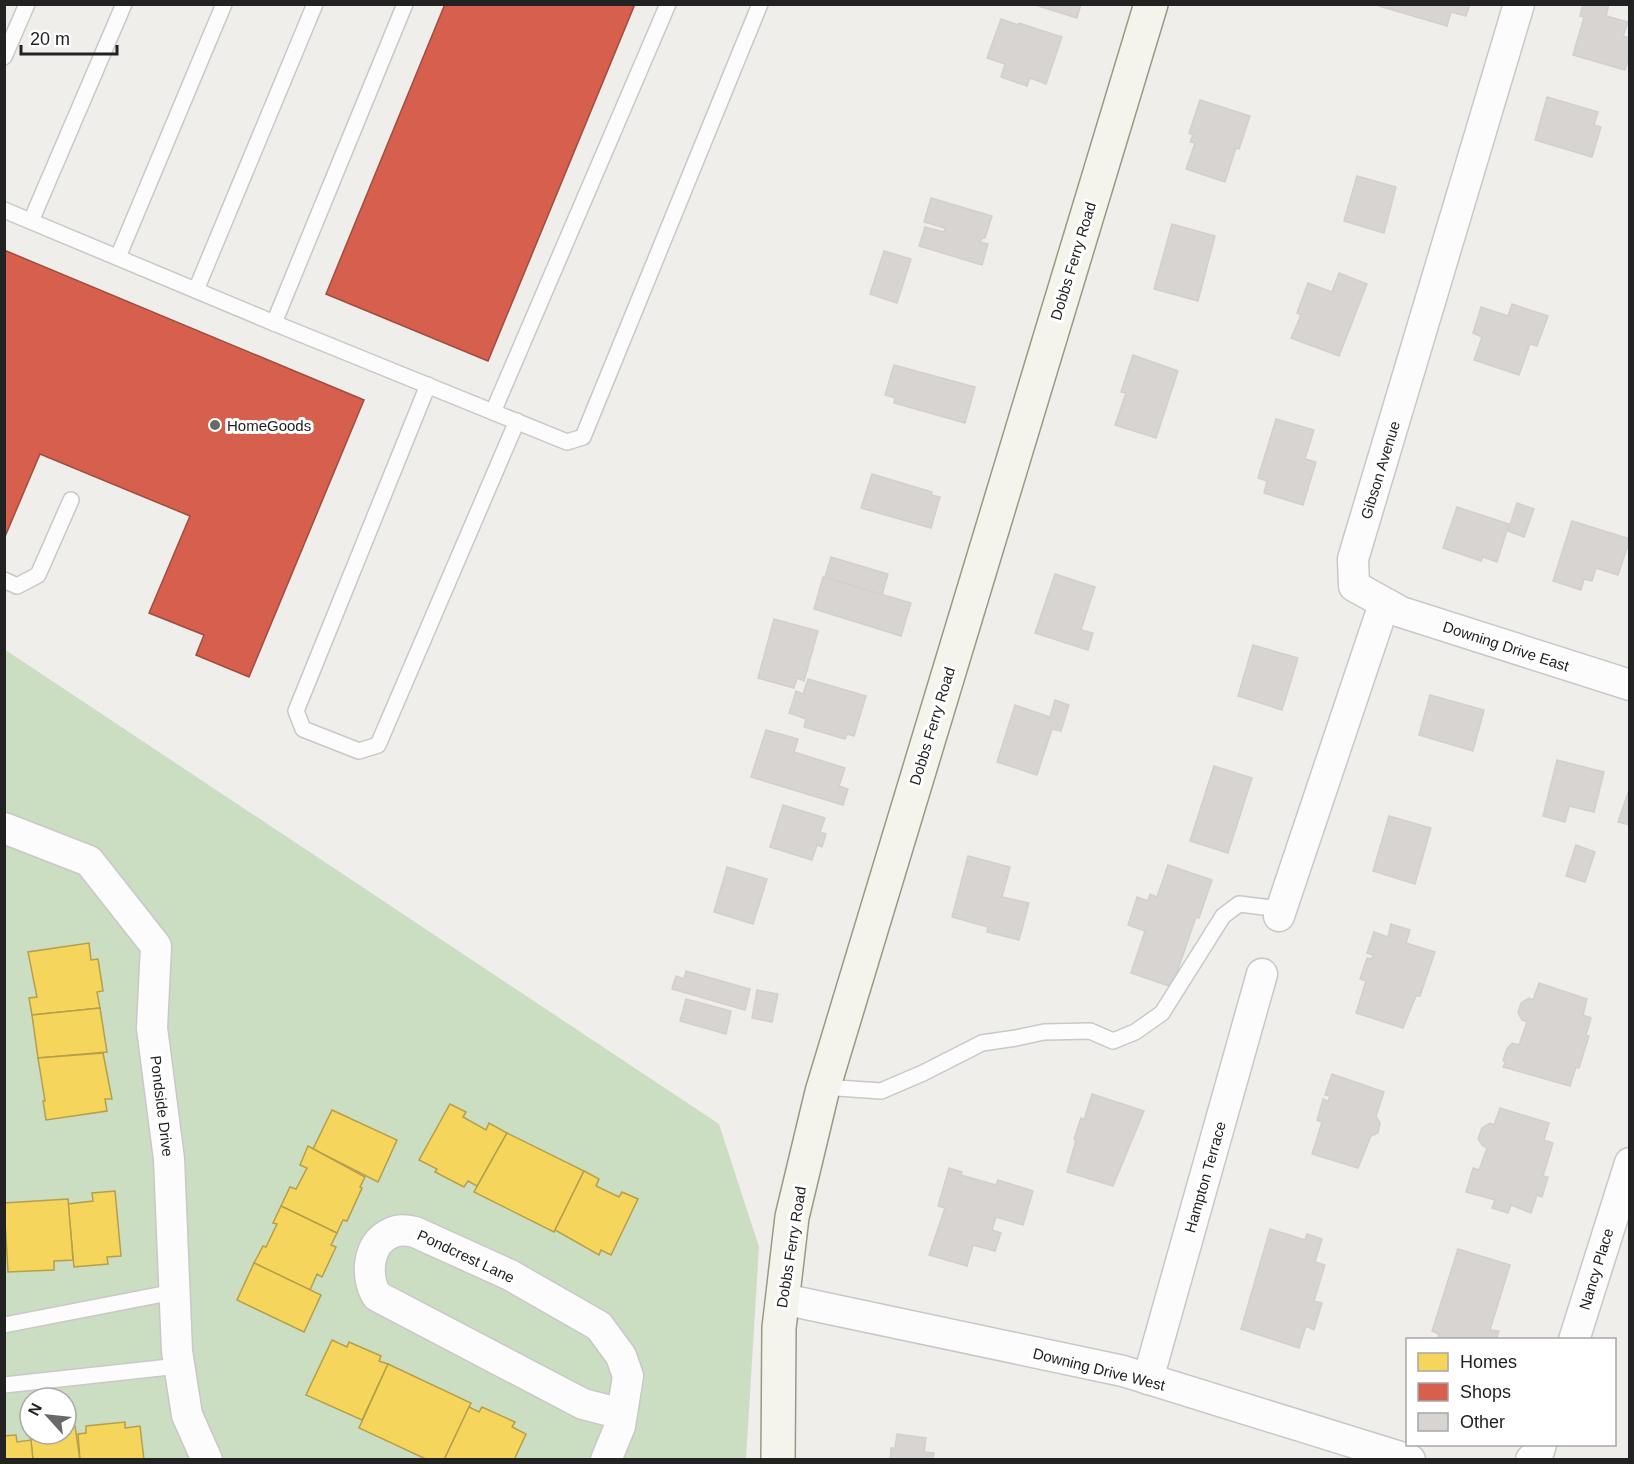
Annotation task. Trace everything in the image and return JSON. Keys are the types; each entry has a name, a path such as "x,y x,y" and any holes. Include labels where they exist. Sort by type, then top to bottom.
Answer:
{"main road":[{"name":"Dobbs Ferry Road","path":"778,1460 779,1328 792,1217 823,1087 1151,4"}],"street":[{"name":"Gibson Avenue","path":"1384,604 1354,586 1353,559 1519,4"},
{"name":"Downing Drive East","path":"1384,604 1401,612 1629,685"},
{"path":"1280,913 1384,604"},
{"name":"Pondside Drive","path":"4,828 89,861 156,946 152,1028 169,1159 179,1366 187,1414 207,1460"},
{"name":"Hampton Terrace","path":"1148,1379 1262,974"},
{"name":"Nancy Place","path":"1575,1338 1629,1163"},
{"name":"Pondcrest Lane","path":"606,1460 620,1426 622,1414 628,1377 621,1356 598,1326 510,1275 415,1232 401,1230 388,1233 378,1244 371,1258 368,1275 371,1287 377,1296 583,1404 622,1414"},
{"name":"Downing Drive West","path":"783,1299 1123,1371 1410,1460"},
{"path":"1531,1460 1540,1446"}],"lane":[{"path":"4,57 27,4"},
{"path":"31,221 124,4"},
{"path":"118,257 224,4"},
{"path":"196,290 315,4"},
{"path":"274,322 405,4"},
{"path":"493,412 668,4"},
{"path":"4,210 567,442 583,436 760,4"},
{"path":"428,385 296,711 303,729 359,751 378,745 517,421"},
{"path":"4,580 17,586 38,575 71,500"},
{"path":"823,1087 881,1091 982,1043 1044,1032 1090,1032 1113,1041 1135,1032 1162,1013 1223,916 1239,904 1280,913"},
{"path":"4,1325 174,1292"},
{"path":"4,1385 179,1366"}],"green space":[{"path":"4,649 719,1124 759,1247 746,1459 5,1459"}],"building: Homes":[{"path":"89,943 91,960 98,959 103,991 97,992 100,1008 32,1015 29,998 37,997 28,952"},
{"path":"100,1008 107,1052 38,1058 32,1015"},
{"path":"103,1053 112,1099 105,1099 107,1111 46,1120 38,1058"},
{"path":"450,1104 466,1112 463,1117 486,1130 489,1123 507,1133 477,1186 468,1181 464,1187 435,1172 437,1169 419,1160"},
{"path":"332,1110 397,1140 378,1182 313,1149"},
{"path":"507,1133 584,1171 554,1232 474,1192"},
{"path":"308,1146 365,1177 347,1221 343,1220 337,1233 281,1206 290,1187 296,1189 307,1168 300,1165"},
{"path":"584,1171 599,1179 596,1186 619,1197 622,1192 638,1199 611,1255 601,1250 599,1255 555,1230"},
{"path":"115,1191 121,1256 107,1257 108,1264 74,1267 68,1204 93,1201 92,1193"},
{"path":"68,1199 73,1260 54,1261 54,1270 8,1272 4,1203"},
{"path":"281,1206 337,1233 331,1245 336,1247 322,1277 317,1274 310,1290 254,1263 263,1246 266,1247 277,1224 273,1223"},
{"path":"254,1263 321,1295 304,1332 237,1300"},
{"path":"332,1340 347,1347 349,1342 381,1356 379,1361 388,1364 362,1420 306,1395"},
{"path":"388,1364 471,1403 444,1460 428,1460 359,1428"},
{"path":"469,1407 479,1412 482,1407 515,1422 512,1427 526,1434 514,1460 444,1460"},
{"path":"125,1422 125,1428 140,1426 144,1460 80,1460 78,1434 86,1433 86,1426"},
{"path":"16,1435 18,1446 32,1446 33,1460 4,1460 4,1436"},
{"path":"31,1446 78,1446 80,1460 33,1460"}],"building: Shops":[{"path":"445,4 635,4 488,361 326,294"},
{"path":"4,250 364,400 249,677 196,655 204,635 149,613 190,516 40,454 4,539"}],"building: Other":[{"path":"1032,4 1081,4 1077,18"},
{"path":"1379,4 1470,4 1466,16 1451,12 1447,26 1379,6"},
{"path":"1583,4 1609,4 1606,16 1628,22 1623,36 1630,38 1630,54 1625,70 1573,55 1584,17 1580,16"},
{"path":"1001,19 1062,37 1046,84 1030,78 1027,86 1001,77 1005,64 987,58"},
{"path":"1547,97 1598,112 1594,125 1601,127 1592,157 1535,140"},
{"path":"1200,100 1250,116 1225,182 1186,169 1195,143 1190,142 1193,135 1189,133"},
{"path":"1357,176 1396,187 1384,233 1344,221"},
{"path":"931,198 992,216 985,238 982,238 980,242 988,244 982,265 919,246 925,227 944,232 945,228 924,222"},
{"path":"1172,224 1215,236 1198,301 1154,289"},
{"path":"884,251 911,259 897,303 870,294"},
{"path":"1339,273 1367,284 1339,356 1291,338 1301,315 1297,313 1308,283 1332,292"},
{"path":"1512,304 1548,316 1537,346 1530,344 1519,375 1474,360 1482,337 1473,333 1481,307 1508,316"},
{"path":"1133,355 1178,371 1156,438 1115,425 1126,393 1121,392"},
{"path":"894,365 975,387 965,423 894,403 895,398 885,395"},
{"path":"1276,419 1314,430 1305,459 1316,462 1303,505 1264,493 1267,481 1258,478"},
{"path":"872,474 932,492 931,495 940,497 931,528 861,508"},
{"path":"1517,503 1534,509 1524,537 1508,531"},
{"path":"1457,507 1509,524 1497,562 1483,557 1481,561 1443,548"},
{"path":"1572,521 1630,539 1618,575 1596,568 1592,581 1584,579 1581,590 1553,581"},
{"path":"831,557 888,574 882,595 825,577"},
{"path":"1055,574 1095,587 1081,630 1093,633 1088,650 1035,633"},
{"path":"823,577 911,603 901,636 814,609"},
{"path":"774,619 818,631 804,681 797,678 794,688 758,678"},
{"path":"1253,645 1298,658 1282,710 1238,696"},
{"path":"808,679 866,696 854,736 847,734 845,739 804,727 806,719 789,713 796,691 803,694"},
{"path":"1430,695 1484,710 1473,751 1419,735"},
{"path":"1055,700 1069,705 1061,731 1052,729 1037,775 997,762 1015,705 1050,717"},
{"path":"766,730 798,739 794,752 845,768 839,786 848,789 843,805 751,777"},
{"path":"1557,760 1604,772 1594,812 1569,806 1565,822 1543,816"},
{"path":"1214,766 1252,778 1228,853 1190,841"},
{"path":"1630,787 1630,825 1618,822"},
{"path":"783,805 825,818 820,832 826,834 822,847 817,845 812,860 770,847"},
{"path":"1389,816 1431,828 1415,884 1373,871"},
{"path":"1576,845 1595,852 1585,882 1566,876"},
{"path":"968,856 1010,867 1002,897 1029,903 1019,940 987,932 988,927 952,917"},
{"path":"1168,865 1212,880 1199,918 1196,917 1172,987 1131,973 1145,931 1128,925 1137,897 1148,901 1150,894 1157,897"},
{"path":"727,867 767,879 753,924 714,912"},
{"path":"1391,924 1410,930 1406,943 1435,952 1420,996 1416,996 1403,1028 1356,1013 1366,981 1360,979 1367,958 1372,959 1373,955 1367,953 1374,932 1388,937"},
{"path":"686,971 750,989 745,1010 672,989 676,976 684,979"},
{"path":"1539,983 1587,999 1583,1015 1591,1018 1586,1035 1589,1036 1579,1068 1576,1067 1570,1086 1503,1067 1507,1049 1512,1043 1519,1045 1527,1022 1522,1020 1518,1013 1521,1003 1529,998 1533,1000"},
{"path":"757,990 778,994 772,1022 752,1018"},
{"path":"686,999 731,1011 726,1034 680,1021"},
{"path":"1332,1074 1384,1092 1376,1116 1380,1123 1378,1133 1371,1136 1358,1168 1312,1154 1322,1122 1317,1120 1323,1099 1328,1101 1330,1096 1325,1095"},
{"path":"1092,1094 1144,1111 1113,1186 1067,1172 1076,1140 1074,1139 1081,1118 1084,1120"},
{"path":"1500,1108 1549,1123 1544,1140 1553,1143 1543,1176 1548,1177 1542,1197 1537,1195 1531,1213 1511,1205 1508,1213 1492,1208 1495,1200 1466,1192 1473,1168 1479,1170 1487,1148 1478,1139 1482,1128 1490,1123 1494,1125"},
{"path":"949,1168 962,1172 961,1175 996,1185 998,1180 1033,1191 1023,1225 996,1217 992,1230 1001,1233 995,1251 973,1245 967,1266 929,1255 945,1208 938,1206"},
{"path":"1270,1229 1305,1240 1307,1234 1322,1239 1315,1262 1325,1265 1314,1301 1322,1303 1314,1330 1306,1326 1299,1348 1241,1329"},
{"path":"1458,1249 1510,1265 1490,1330 1499,1331 1497,1338 1438,1338 1439,1334 1432,1331"},
{"path":"897,1434 926,1438 924,1452 934,1453 933,1460 890,1460 891,1448 895,1448"}],"place":[{"name":"HomeGoods","path":"215,425"}]}
